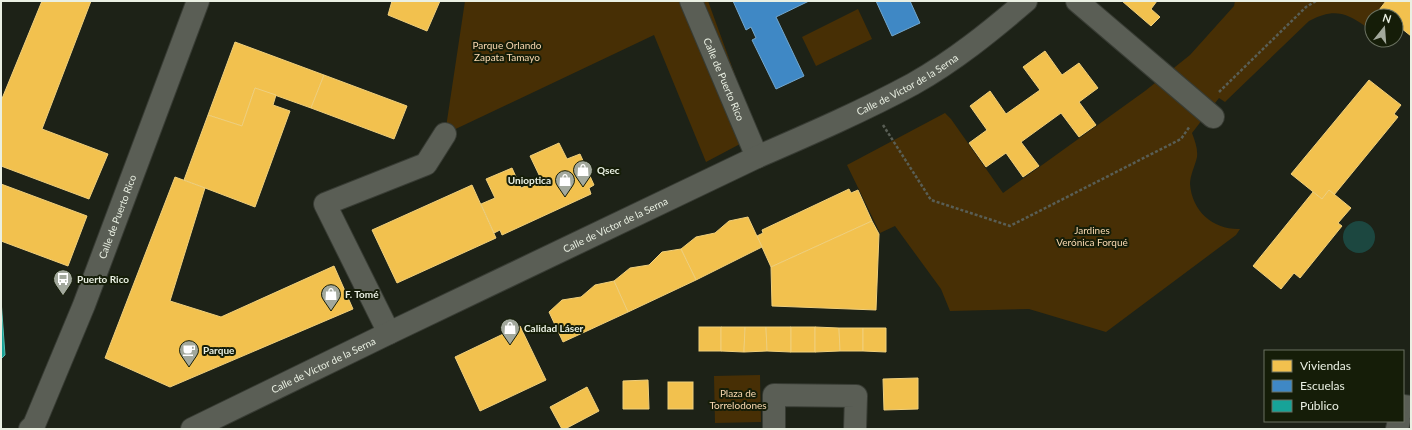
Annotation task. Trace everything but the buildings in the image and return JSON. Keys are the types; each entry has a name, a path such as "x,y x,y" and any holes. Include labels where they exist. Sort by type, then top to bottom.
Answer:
{"street":[{"name":"Calle de Puerto Rico","path":"30,429 34,425 84,305 198,1"},
{"name":"Calle de Puerto Rico","path":"691,1 757,157"},
{"name":"Calle de Víctor de la Serna","path":"192,429 389,333 757,157 871,105 914,83 953,59 1006,19 1026,1"},
{"path":"1077,1 1208,112"},
{"path":"389,333 325,204 426,164 444,134"},
{"path":"774,429 774,395 856,396 855,429"}],"path":[{"path":"871,105 931,200 1010,226 1181,139 1306,7 1316,1"}],"green space":[{"name":"Parque Orlando Zapata Tamayo","path":"465,1 708,1 757,135 706,162 654,35 445,134"},
{"name":"Jardines Verónica Forqué","path":"1235,1 1386,1 1380,8 1364,8 1364,25 1351,17 1338,13 1331,13 1309,21 1225,102 1219,98 1192,133 1196,145 1197,157 1190,184 1195,203 1206,217 1213,223 1230,229 1240,229 1236,235 1106,332 1029,309 950,311 941,289 895,226 880,233 847,165 945,113 951,119 1003,193 1145,91 1190,55 1234,6"},
{"path":"858,9 872,39 816,66 802,37"},
{"name":"Plaza de Torrelodones","path":"760,375 761,422 715,423 714,376"}],"water":[{"path":"1356,221 1362,221 1371,225 1375,237 1371,249 1362,253 1356,253 1347,249 1343,240 1343,234 1347,225"}],"place":[{"name":"Qsec","path":"583,187"},
{"name":"Unioptica","path":"565,197"},
{"name":"Puerto Rico","path":"63,296"},
{"name":"F. Tomé","path":"331,311"},
{"name":"Calidad Láser","path":"510,345"},
{"name":"Parque","path":"189,367"}]}
